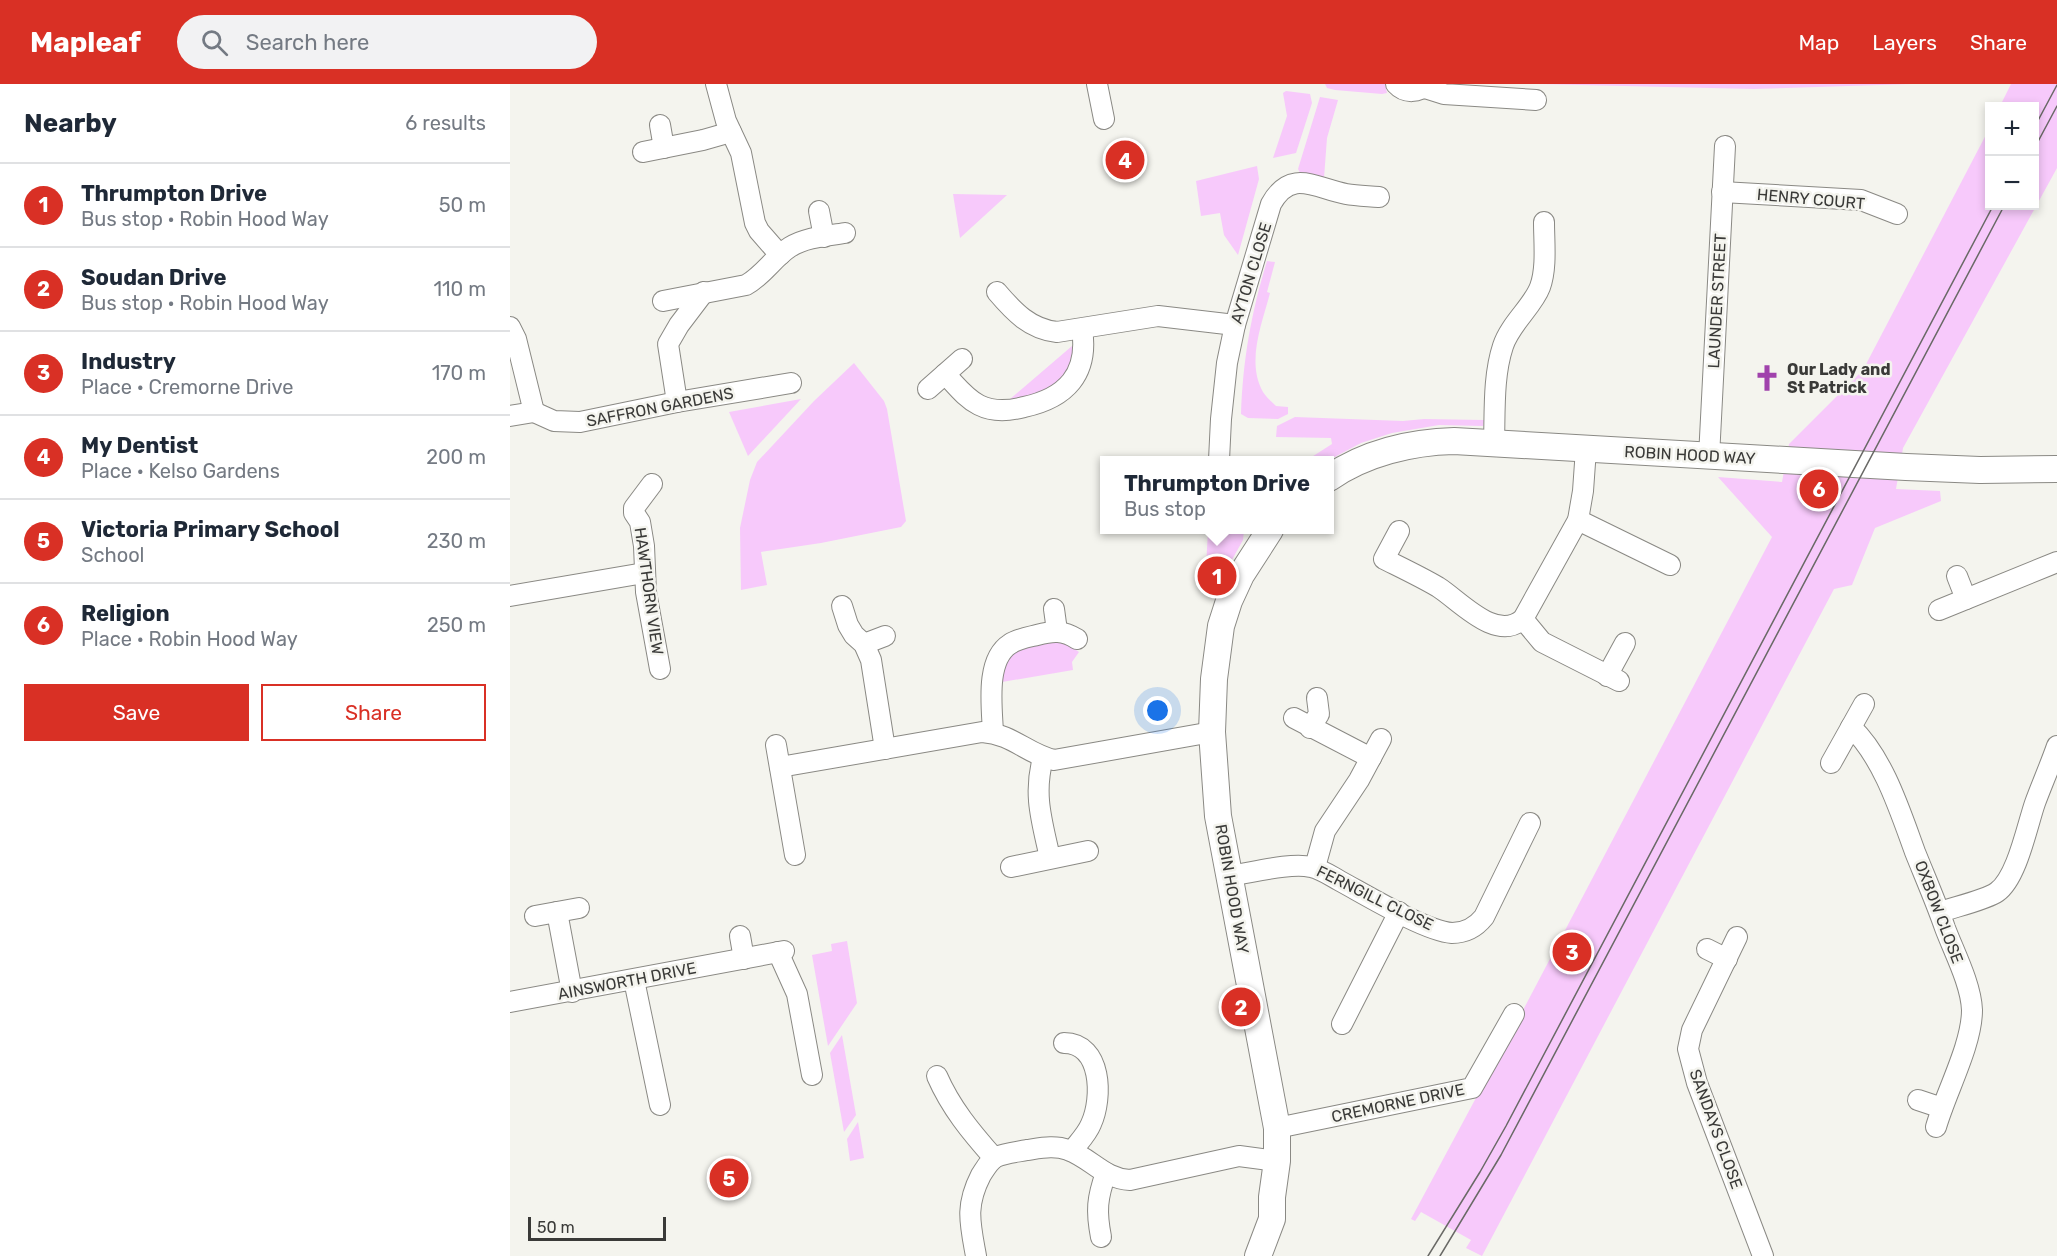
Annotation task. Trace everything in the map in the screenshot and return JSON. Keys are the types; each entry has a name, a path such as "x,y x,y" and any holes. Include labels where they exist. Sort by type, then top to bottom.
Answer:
{"street":[{"path":"716,84 726,121 741,153 755,223 780,255"},
{"path":"1097,84 1104,119"},
{"path":"1396,84 1399,88 1408,91 1416,91 1427,86 1444,94 1536,100"},
{"path":"660,125 664,148"},
{"path":"643,152 731,132"},
{"name":"LAUNDER STREET","path":"1709,457 1725,146"},
{"name":"AYTON CLOSE","path":"1219,456 1224,385 1234,325 1271,204 1283,187 1292,183 1305,182 1348,195 1379,197"},
{"name":"HENRY COURT","path":"1722,192 1861,201 1872,203 1897,214"},
{"path":"819,211 824,237"},
{"path":"1494,443 1499,362 1508,335 1540,287 1544,261 1544,222"},
{"path":"663,301 746,285 790,247 804,240 845,233"},
{"path":"677,402 668,344 704,292"},
{"path":"997,292 1018,315 1045,331 1082,329 1158,316 1234,325"},
{"path":"945,374 969,398 979,405 994,410 1019,409 1047,402 1069,386 1076,375 1082,358 1082,329"},
{"path":"510,416 534,412 517,335"},
{"path":"928,389 962,359"},
{"name":"SAFFRON GARDENS","path":"534,412 554,421 580,422 677,402 791,383"},
{"name":"ROBIN HOOD WAY","path":"1334,475 1361,461 1409,445 1430,441 1980,470 2057,469"},
{"path":"1399,531 1384,559 1440,588 1476,617 1488,622 1513,625 1523,619 1578,520 1586,449"},
{"name":"HAWTHORN VIEW","path":"652,484 634,508 634,513 640,522 644,546 644,573 660,669"},
{"path":"1578,520 1670,565"},
{"name":"ROBIN HOOD WAY","path":"1258,1256 1272,1219 1272,1197 1277,1161 1277,1128 1218,816 1212,732 1215,661 1221,626 1241,575 1267,534"},
{"path":"1939,610 2057,562"},
{"path":"510,596 644,573"},
{"path":"1957,576 1966,598"},
{"path":"842,606 848,625 854,635 864,644 871,660 885,749"},
{"path":"1054,609 1057,631"},
{"path":"1523,619 1542,642 1613,679 1625,643"},
{"path":"993,733 991,687 993,672 1003,651 1011,643 1057,631 1077,639"},
{"path":"864,644 885,636"},
{"path":"1317,698 1319,714 1302,723 1371,758"},
{"path":"1831,763 1864,704"},
{"name":"OXBOW CLOSE","path":"1851,727 1878,764 1889,786 1962,970 1972,1008 1964,1049 1936,1127"},
{"path":"780,767 982,732 1008,737 1043,758 1054,760 1212,732"},
{"path":"1315,867 1325,831 1381,739"},
{"path":"776,745 795,855"},
{"path":"1940,912 1994,894 2009,878 2057,747"},
{"path":"1043,758 1038,794 1050,858"},
{"name":"FERNGILL CLOSE","path":"1229,876 1294,866 1315,867 1437,930 1453,933 1464,932 1478,925 1484,917 1530,823"},
{"path":"1011,867 1088,851"},
{"path":"535,916 579,908"},
{"path":"557,912 572,992"},
{"path":"1342,1024 1399,912"},
{"path":"740,936 744,958"},
{"name":"SANDAYS CLOSE","path":"1737,937 1692,1030 1688,1049 1697,1083 1763,1256"},
{"path":"1707,949 1727,959"},
{"name":"AINSWORTH DRIVE","path":"510,1002 781,952 797,994 812,1076"},
{"path":"634,980 660,1105"},
{"name":"CREMORNE DRIVE","path":"1277,1128 1472,1088 1514,1014"},
{"path":"1064,1043 1071,1043 1085,1050 1094,1067 1098,1086 1096,1113 1090,1127 1072,1151"},
{"path":"937,1076 946,1097 961,1120 994,1158"},
{"path":"1918,1100 1942,1108"},
{"path":"976,1256 969,1210 978,1181 994,1158 1048,1147 1061,1148 1072,1151 1118,1179 1138,1179 1239,1156 1277,1161"},
{"path":"1101,1237 1097,1218 1098,1196 1106,1173"}],"shaded area":[{"path":"1325,84 1385,84 1387,93 1335,90 1327,88"},
{"path":"1538,84 1911,84 1754,89"},
{"path":"2011,84 2057,84 2057,168 2039,201 2039,102 2002,102"},
{"path":"1286,91 1310,94 1312,103 1296,153 1273,158 1287,116 1283,93"},
{"path":"1320,97 1338,100 1327,138 1324,178 1300,173 1298,169"},
{"path":"1985,137 1985,210 2034,210 1903,448 1896,489 1940,491 1941,501 1875,528 1852,585 1834,589 1482,1256 1466,1248 1471,1240 1421,1212 1415,1221 1411,1219 1772,537 1718,477 1782,482 1789,444 1863,370"},
{"path":"1257,166 1259,179 1238,255 1224,235 1220,213 1201,216 1196,181"},
{"path":"953,194 1007,195 960,238"},
{"path":"1267,261 1275,262 1267,292 1270,293 1257,343 1256,368 1258,380 1266,396 1276,406 1288,407 1288,414 1278,419 1248,418 1241,414 1249,337"},
{"path":"1072,346 1070,370 1059,384 1038,397 1009,400"},
{"path":"854,363 884,401 887,409 906,521 901,527 761,552 767,585 741,590 740,528 750,480 757,462 814,401"},
{"path":"801,399 748,456 729,412"},
{"path":"1295,417 1403,421 1484,420 1483,426 1439,425 1392,433 1361,443 1334,457 1313,456 1332,444 1331,438 1276,437 1277,426"},
{"path":"1208,534 1244,534 1243,540 1223,576 1206,568"},
{"path":"1061,640 1079,652 1072,662 1073,670 1002,682 1005,663 1014,652 1021,648"},
{"path":"847,941 857,1003 828,1046 812,955 832,951 831,944"},
{"path":"842,1035 856,1115 844,1132 830,1053"},
{"path":"858,1122 864,1158 850,1161 847,1139"}],"tram line":[{"path":"2039,119 2057,85"},
{"path":"2039,140 2057,106"},
{"path":"1428,1256 1506,1126 1991,210"},
{"path":"1440,1256 1501,1155 2002,210"}],"place":[{"name":"My Dentist","path":"1125,160"},
{"name":"Our Lady and St Patrick","path":"1767,378"},
{"name":"Religion","path":"1819,489"},
{"name":"Thrumpton Drive","path":"1217,576"},
{"name":"Industry","path":"1572,952"},
{"name":"Soudan Drive","path":"1241,1007"},
{"name":"Victoria Primary School","path":"729,1178"}]}
